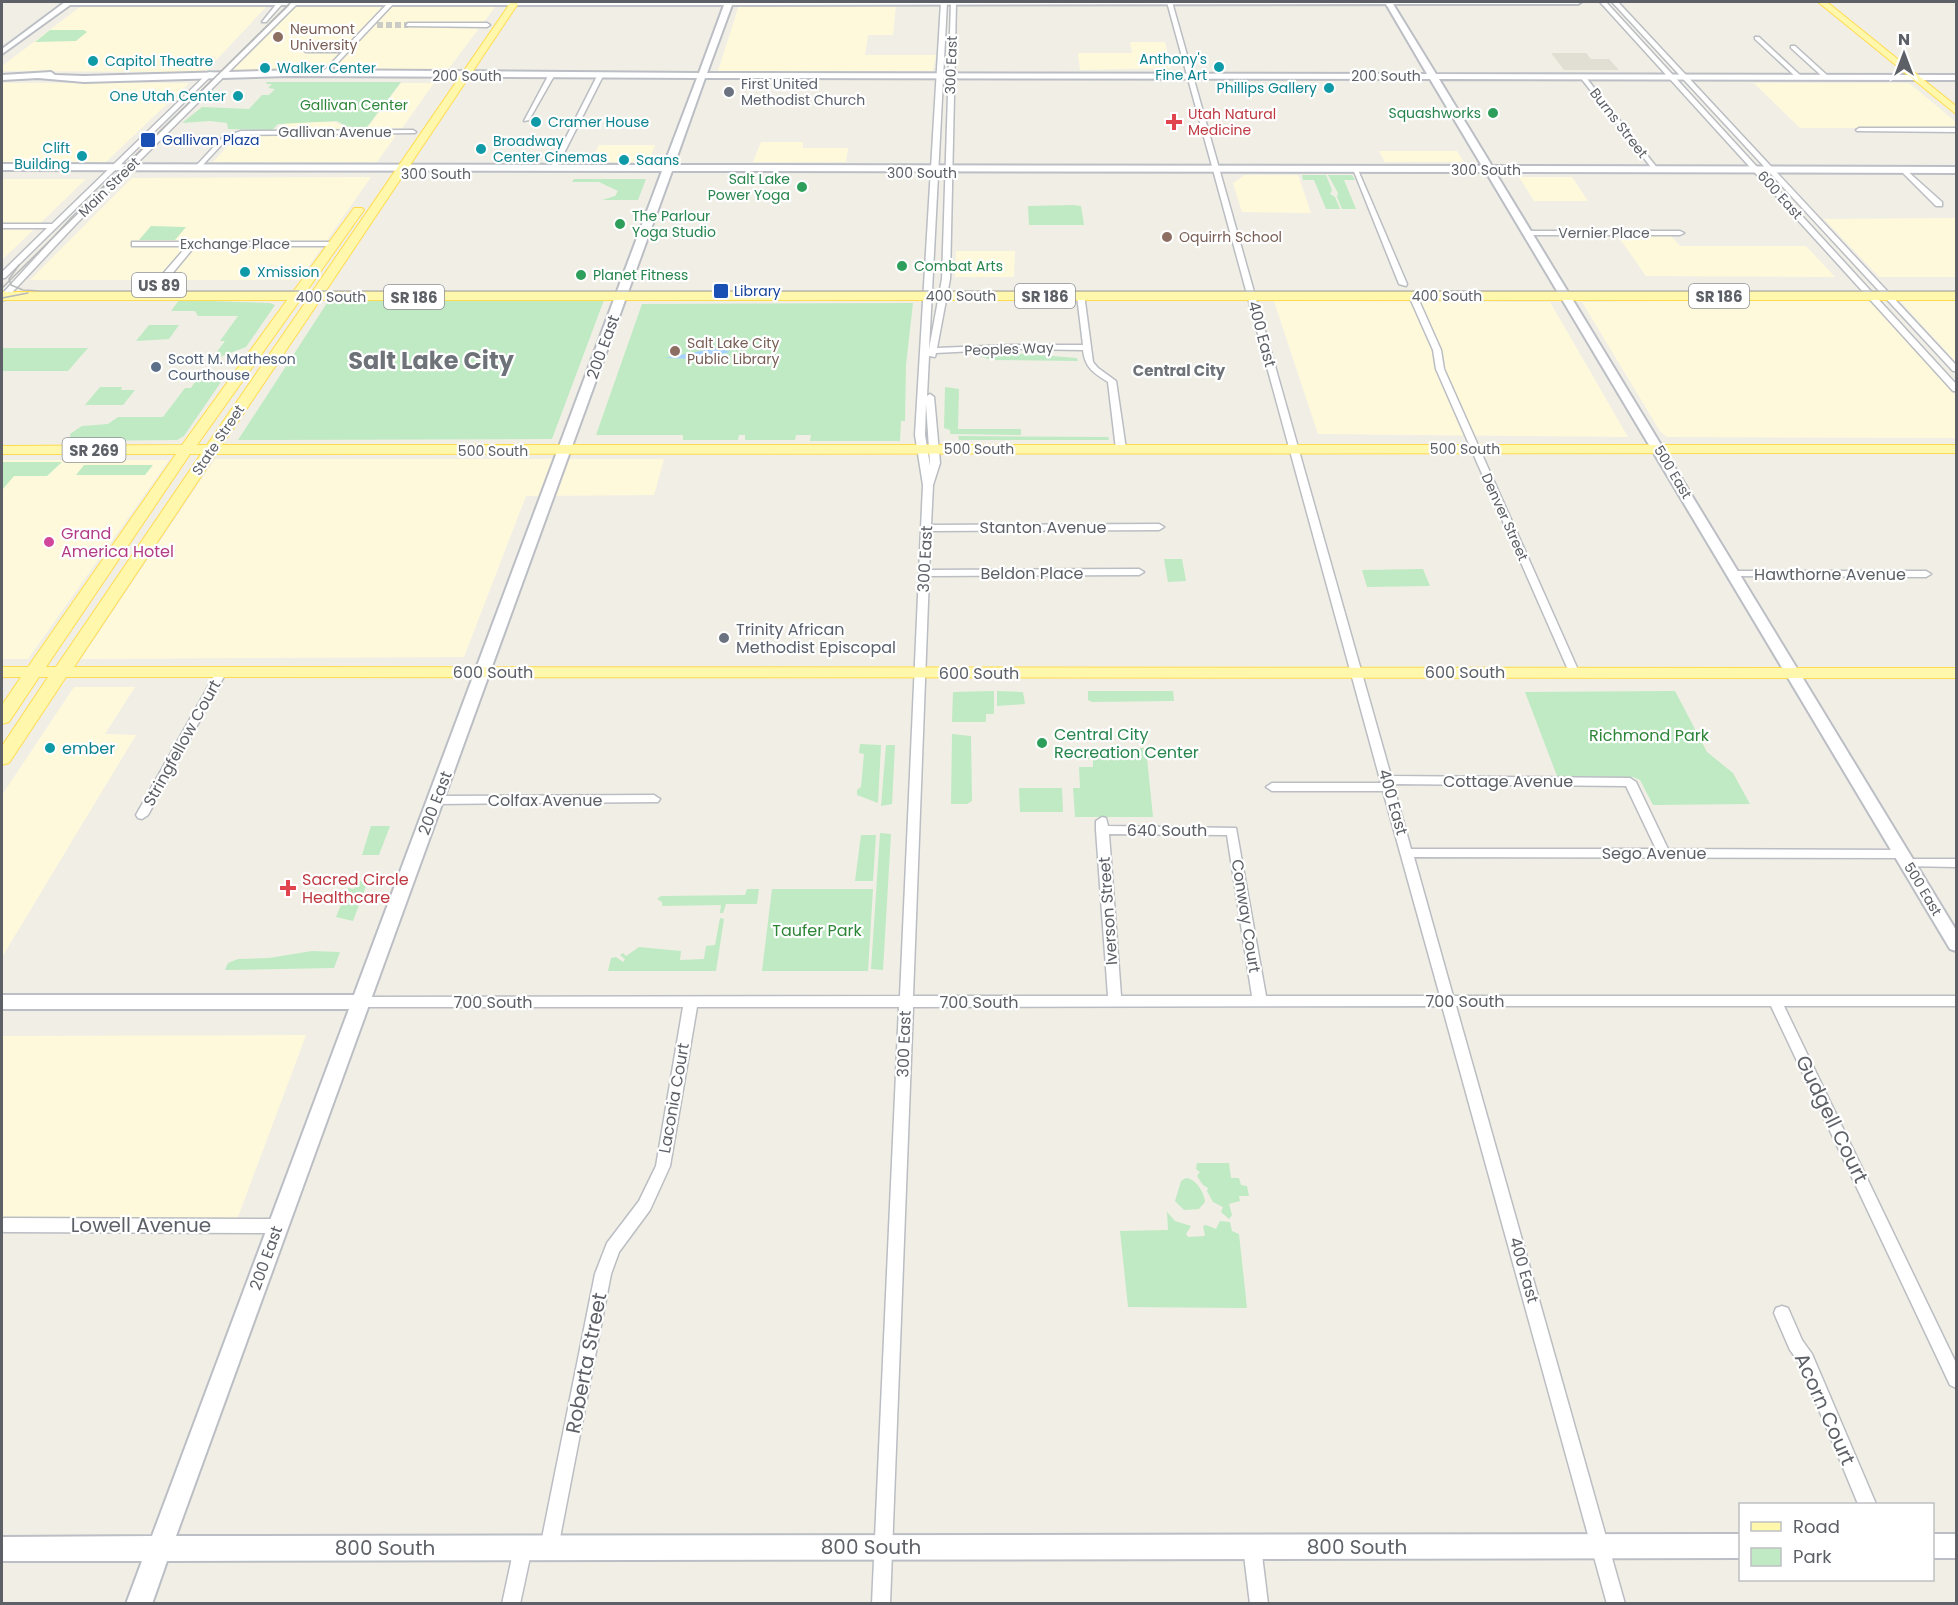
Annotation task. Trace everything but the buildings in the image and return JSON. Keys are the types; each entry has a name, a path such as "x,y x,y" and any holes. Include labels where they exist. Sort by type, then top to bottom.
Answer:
{"main road":[{"path":"1822,2 1956,111"},
{"path":"1837,2 1956,97"},
{"name":"State Street","path":"2,759 323,285 413,132 487,25 508,3"},
{"name":"State Street","path":"2,718 294,297 366,198 392,170 465,76 508,3"},
{"name":"400 South","path":"4,292 158,285 304,284 623,291"},
{"name":"400 South","path":"943,290 1081,296 1403,284 1861,284 1888,296 1956,296"},
{"name":"400 South","path":"4,292 315,297 623,291 1250,290 1413,296 1567,296 1874,290 1956,284"},
{"name":"500 South","path":"2,450 1956,449"},
{"name":"600 South","path":"2,672 1956,673"}],"street":[{"path":"2,52 69,2 1578,2"},
{"path":"189,3 219,2"},
{"path":"256,28 280,2"},
{"name":"Main Street","path":"2,276 110,171 295,2"},
{"path":"325,73 374,24 391,2"},
{"name":"200 East","path":"139,1604 359,1002 484,672 728,2"},
{"name":"300 East","path":"881,1604 928,485 934,465 926,449 928,290 944,2"},
{"name":"300 East","path":"926,449 932,351 943,290 954,2"},
{"name":"400 East","path":"1169,2 1616,1604"},
{"name":"500 East","path":"1388,2 1956,944"},
{"name":"600 East","path":"1603,2 1861,284"},
{"name":"600 East","path":"1615,2 1842,247 1904,331 1956,389"},
{"path":"1618,17 1629,18"},
{"path":"408,25 487,25"},
{"path":"1625,26 1636,26"},
{"path":"1757,38 1799,76"},
{"path":"1638,40 1650,40"},
{"path":"346,50 306,50 311,42 353,44"},
{"path":"1644,46 1655,46"},
{"path":"1793,47 1826,76"},
{"name":"200 South","path":"292,75 325,73 359,75"},
{"name":"200 South","path":"2,76 214,74 778,76 784,78 814,76 1956,77"},
{"name":"Main Street","path":"4,292 127,171 214,74"},
{"path":"526,120 551,76"},
{"path":"554,167 600,76"},
{"name":"Burns Street","path":"1582,76 1656,170"},
{"path":"1699,107 1711,107"},
{"path":"1859,130 1956,130"},
{"name":"Gallivan Avenue","path":"197,168 224,139 257,132 413,132"},
{"path":"1725,135 1737,135"},
{"name":"300 South","path":"2,167 110,171"},
{"name":"300 South","path":"518,170 554,167 667,171"},
{"path":"127,171 232,168"},
{"name":"300 South","path":"127,171 232,168 268,174 392,170"},
{"name":"300 South","path":"2,173 392,170 1956,170"},
{"path":"1355,170 1403,284"},
{"path":"1903,170 1939,204"},
{"path":"1799,216 1813,216"},
{"path":"2,226 53,226"},
{"name":"Vernier Place","path":"1528,233 1680,233"},
{"name":"Exchange Place","path":"135,244 334,244"},
{"path":"158,285 193,244"},
{"path":"1828,247 1842,247"},
{"path":"1081,296 1091,366 1112,381 1121,449"},
{"name":"Denver Street","path":"1413,296 1437,350 1440,369 1574,672"},
{"path":"1888,296 1954,367"},
{"path":"1904,331 1921,331"},
{"name":"Peoples Way","path":"932,351 1012,347 1087,348"},
{"path":"1935,365 1954,367"},
{"name":"Stanton Avenue","path":"926,528 1159,527"},
{"name":"Beldon Place","path":"924,573 1139,572"},
{"name":"Hawthorne Avenue","path":"1734,574 1926,574"},
{"name":"Stringfellow Court","path":"142,815 222,672"},
{"name":"Cottage Avenue","path":"1272,787 1630,782 1664,853"},
{"name":"Colfax Avenue","path":"436,800 654,799"},
{"name":"640 South","path":"1102,825 1232,831"},
{"name":"Iverson Street","path":"1102,825 1115,1002"},
{"name":"Conway Court","path":"1232,831 1260,1002"},
{"name":"Sego Avenue","path":"1407,853 1664,853 1905,858 1956,863"},
{"name":"Gudgell Court","path":"1774,1001 1956,1380"},
{"name":"700 South","path":"2,1002 1956,1001"},
{"name":"Laconia Court","path":"653,1192 665,1155 691,1002"},
{"name":"Roberta Street","path":"549,1548 603,1274 613,1248 653,1192"},
{"name":"Lowell Avenue","path":"4,1225 278,1226"},
{"name":"Acorn Court","path":"1782,1313 1796,1345 1806,1359 1867,1503"},
{"name":"800 South","path":"2,1549 1739,1546"},
{"path":"1934,1546 1956,1546"},
{"path":"1252,1547 1259,1604"},
{"path":"511,1604 523,1548"}],"shaded area":[{"path":"488,5 495,7 447,71 228,72 295,6"},
{"path":"739,5 896,5 893,35 868,35 865,55 936,55 933,71 718,71"},
{"path":"80,7 266,7 205,72 2,71 2,66"},
{"path":"1130,42 1165,42 1171,68 1080,70 1078,53 1132,53"},
{"path":"1551,53 1586,53 1591,59 1609,59 1619,70 1564,70"},
{"path":"2,83 189,83 106,162 2,162"},
{"path":"401,83 434,83 402,128 367,128"},
{"path":"1754,83 1909,83 1956,122 1956,128 1800,128"},
{"path":"335,122 359,134 397,134 377,162 213,162 236,137 275,134 284,124"},
{"path":"761,142 803,142 803,148 848,148 846,162 753,162"},
{"path":"599,145 655,145 648,162 591,162"},
{"path":"1379,151 1457,151 1464,162 1385,162"},
{"path":"1245,175 1298,175 1311,213 1242,212 1233,183"},
{"path":"371,177 299,280 30,280 132,178"},
{"path":"1519,177 1572,177 1588,201 1534,201"},
{"path":"2,179 86,179 2,260"},
{"path":"1956,218 1956,277 1879,277 1824,219"},
{"path":"1618,236 1671,236 1680,246 1806,246 1835,277 1646,276"},
{"path":"956,251 1015,251 1014,277 955,277"},
{"path":"1862,299 1872,303 1956,396 1956,438 1667,437 1660,431 1582,302"},
{"path":"1909,299 1956,299 1956,362 1901,302"},
{"path":"1274,301 1550,302 1628,437 1318,434"},
{"path":"215,459 664,459 654,495 526,496 464,657 81,659"},
{"path":"2,460 169,460 28,659 2,659"},
{"path":"74,687 135,687 105,734 136,735 2,957 2,795"},
{"path":"306,1035 236,1222 2,1222 2,1036"}],"green space":[{"path":"50,30 84,30 87,32 76,41 35,42"},
{"name":"Gallivan Center","path":"267,82 401,82 367,127 348,127 337,121 278,124 272,130 228,129 227,123 210,121 182,123 202,107 249,109 262,95 269,95 275,89 268,88 272,84 266,84"},
{"path":"1302,175 1326,175 1332,190 1330,194 1335,197 1340,209 1326,209 1314,180 1303,180"},
{"path":"1328,175 1352,175 1355,180 1344,180 1356,209 1342,209 1337,197 1338,193"},
{"path":"574,179 646,179 638,200 602,200 615,196 618,191 599,182 572,182"},
{"path":"1028,206 1081,206 1084,225 1029,225"},
{"path":"151,226 186,227 175,240 139,240"},
{"path":"179,300 275,305 246,347 217,358 213,357 225,341 220,341 238,316 198,316 195,311 171,311"},
{"path":"329,300 604,300 552,439 238,440"},
{"path":"913,303 906,365 905,421 901,421 900,441 810,441 811,435 796,435 795,440 745,440 745,435 739,435 738,440 683,440 683,435 596,435 642,304"},
{"path":"149,325 179,325 169,339 136,341"},
{"path":"2,348 88,348 68,371 2,371"},
{"path":"1013,353 1077,358 1078,361 991,360 979,356"},
{"path":"210,369 221,382 184,436 177,440 71,441 70,434 82,426 108,424 118,417 163,417 185,388 191,388 202,371"},
{"path":"100,387 122,387 121,390 135,390 123,405 85,405"},
{"path":"945,387 959,389 958,429 1021,429 1021,435 950,434 950,430 944,428"},
{"path":"958,436 1108,437 1109,440 959,440"},
{"path":"2,462 62,462 47,476 14,476 2,490"},
{"path":"84,465 153,465 145,475 76,475"},
{"path":"1164,559 1182,559 1186,581 1168,582"},
{"path":"1423,569 1430,586 1367,587 1362,570"},
{"path":"994,691 994,714 986,714 986,722 952,722 953,692"},
{"path":"997,691 1023,692 1025,704 997,706"},
{"path":"1088,691 1173,691 1174,701 1092,702 1088,700"},
{"name":"Richmond Park","path":"1675,691 1707,752 1733,773 1750,804 1653,805 1640,780 1633,777 1557,776 1525,692"},
{"path":"952,734 971,736 972,801 967,804 951,804"},
{"path":"860,744 881,745 878,803 857,795 857,790 861,787 864,754 859,753"},
{"path":"886,745 895,745 892,804 881,806"},
{"path":"1146,748 1153,817 1075,817 1073,788 1080,788 1079,767 1093,767 1093,759 1087,759 1086,750"},
{"path":"1019,788 1062,788 1063,812 1020,812"},
{"path":"371,826 390,826 379,855 362,855"},
{"path":"880,833 891,834 883,970 871,969"},
{"path":"861,835 876,835 873,881 855,881"},
{"path":"356,881 368,881 353,921 336,917 348,888 354,889"},
{"path":"747,889 759,889 757,904 726,904 723,913 720,913 721,905 662,906 662,902 657,899 661,896 745,895"},
{"name":"Taufer Park","path":"772,889 873,889 868,971 762,971"},
{"path":"720,918 724,919 716,971 608,971 611,958 616,957 623,962 625,959 620,955 623,953 626,956 639,947 681,951 680,960 704,959 706,946 715,945"},
{"path":"312,951 340,952 334,968 225,970 228,963 238,959 269,958"},
{"path":"1197,1163 1229,1163 1231,1178 1239,1178 1241,1185 1247,1186 1249,1196 1239,1196 1240,1201 1229,1204 1232,1215 1229,1219 1221,1212 1223,1207 1213,1202 1207,1191 1208,1188 1197,1176 1200,1172 1196,1169"},
{"path":"1186,1178 1196,1183 1203,1194 1205,1202 1199,1209 1184,1210 1175,1201 1181,1181"},
{"path":"1167,1212 1175,1221 1191,1226 1186,1234 1188,1237 1205,1236 1203,1226 1216,1229 1220,1221 1230,1222 1232,1231 1239,1234 1247,1308 1128,1307 1120,1231 1168,1230"}],"water":[{"path":"716,348 731,352 696,359 665,358"}],"tunnel":[{"path":"377,25 408,25"}],"tram line":[{"path":"10,281 291,2"},
{"path":"10,281 19,265"},
{"path":"2,288 10,281"},
{"path":"10,281 11,285 23,290 41,291 1956,291"},
{"path":"2,298 28,293"}],"place":[{"name":"Neumont University","path":"278,37"},
{"name":"Capitol Theatre","path":"93,61"},
{"name":"Anthony's Fine Art","path":"1219,67"},
{"name":"Walker Center","path":"265,68"},
{"name":"Phillips Gallery","path":"1329,88"},
{"name":"First United Methodist Church","path":"729,92"},
{"name":"One Utah Center","path":"238,96"},
{"name":"Squashworks","path":"1493,113"},
{"name":"Cramer House","path":"536,122"},
{"name":"Utah Natural Medicine","path":"1174,122"},
{"name":"Gallivan Plaza","path":"148,140"},
{"name":"Broadway Center Cinemas","path":"481,149"},
{"name":"Clift Building","path":"82,156"},
{"name":"Saans","path":"624,160"},
{"name":"Salt Lake Power Yoga","path":"802,187"},
{"name":"The Parlour Yoga Studio","path":"620,224"},
{"name":"Oquirrh School","path":"1167,237"},
{"name":"Combat Arts","path":"902,266"},
{"name":"Xmission","path":"245,272"},
{"name":"Planet Fitness","path":"581,275"},
{"name":"Library","path":"721,291"},
{"name":"Salt Lake City Public Library","path":"675,351"},
{"name":"Scott M. Matheson Courthouse","path":"156,367"},
{"name":"Grand America Hotel","path":"49,542"},
{"name":"Trinity African Methodist Episcopal","path":"724,638"},
{"name":"Central City Recreation Center","path":"1042,743"},
{"name":"ember","path":"50,748"},
{"name":"Sacred Circle Healthcare","path":"288,888"}],"district":[{"name":"Salt Lake City","path":"431,360"},
{"name":"Central City","path":"1179,370"}]}
